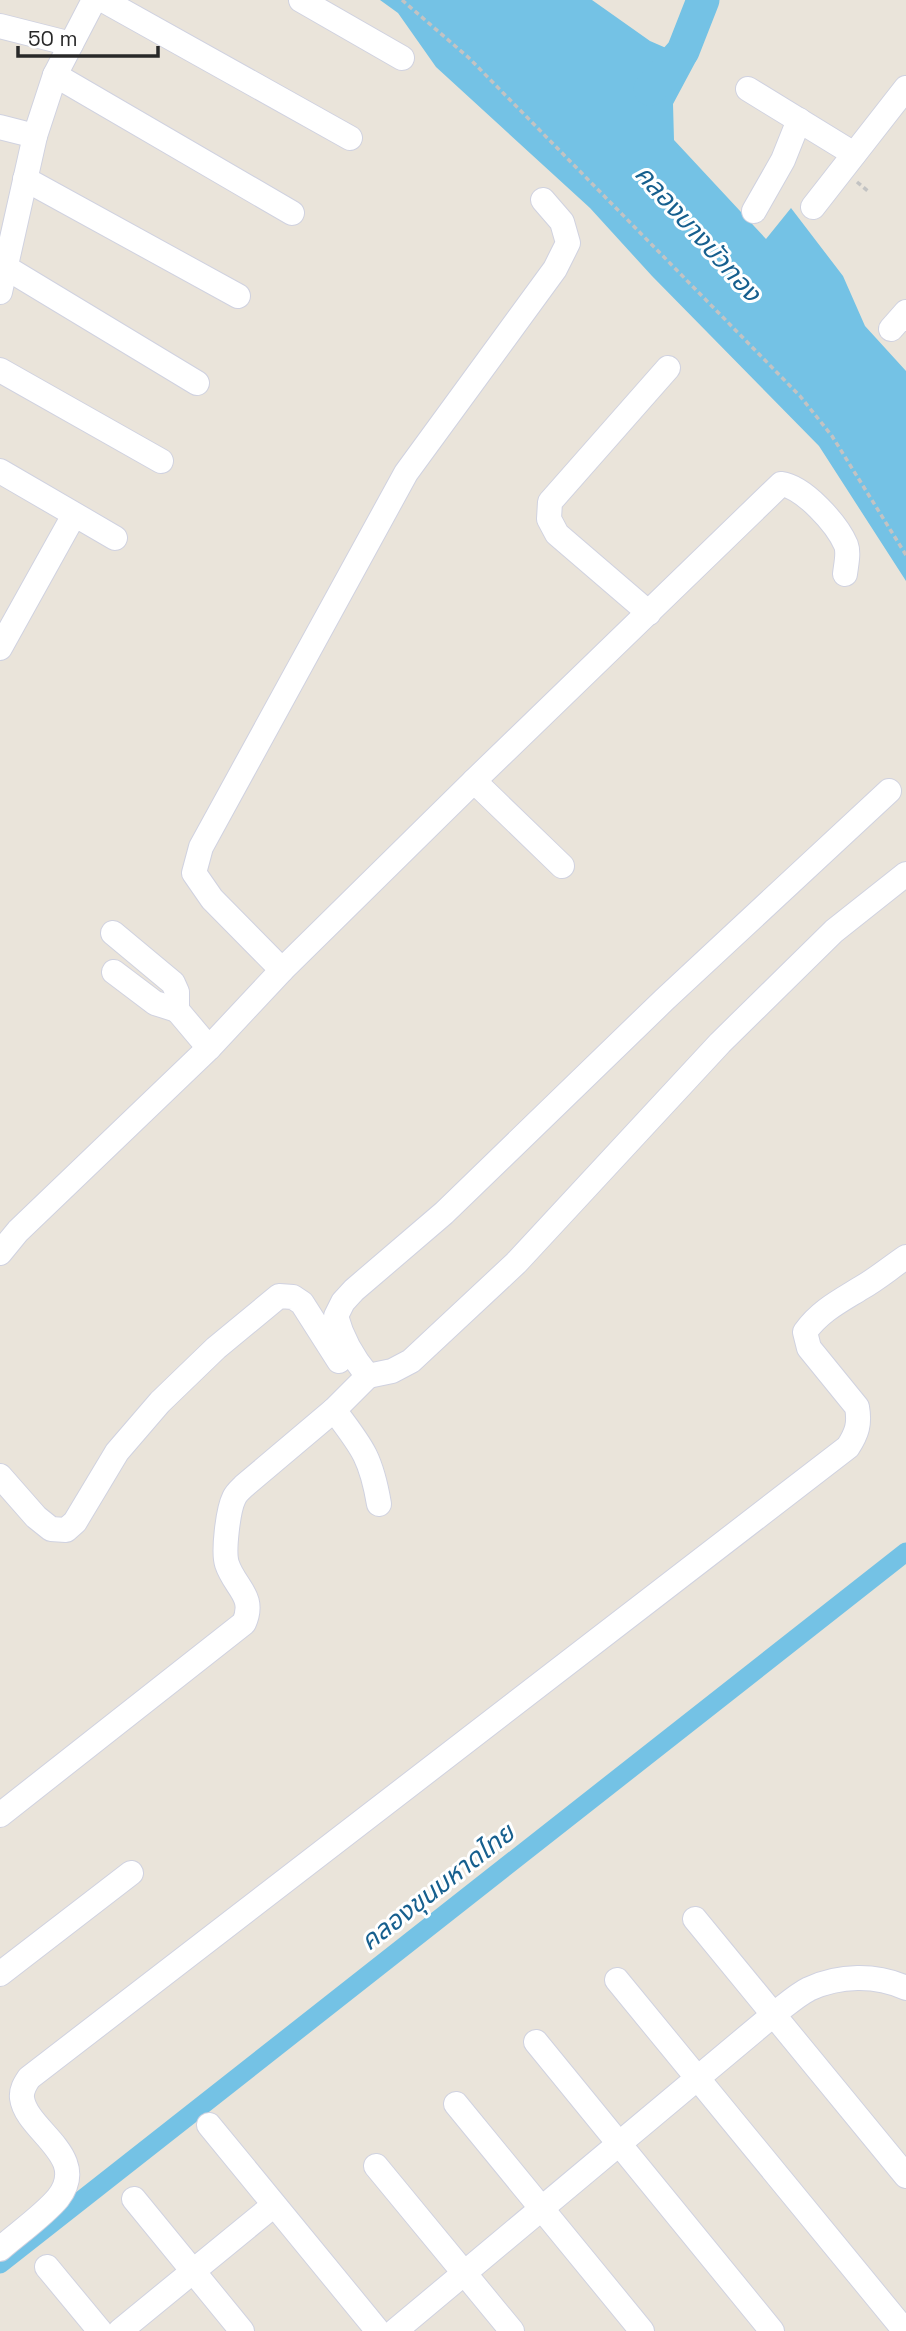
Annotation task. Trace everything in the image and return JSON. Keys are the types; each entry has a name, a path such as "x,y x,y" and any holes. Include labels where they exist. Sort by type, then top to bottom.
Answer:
{"street":[{"path":"0,292 5,267 6,229 25,179 35,136 55,75 94,0"},
{"path":"103,0 350,138"},
{"path":"301,0 402,58"},
{"path":"0,26 71,44"},
{"path":"55,75 292,212"},
{"path":"748,89 854,154"},
{"path":"813,207 854,154 901,104"},
{"path":"754,211 783,160 799,120"},
{"path":"0,127 35,136"},
{"path":"25,179 238,296"},
{"path":"282,970 212,899 194,873 201,847 406,473 555,269 568,243 562,222 543,200"},
{"path":"5,267 197,383"},
{"path":"649,612 557,534 549,519 550,502 668,368"},
{"path":"0,370 161,461"},
{"path":"0,471 115,538"},
{"path":"0,1252 18,1231 209,1048 282,970 474,780 781,484 797,488 828,519 847,547 845,573"},
{"path":"0,648 74,515"},
{"path":"474,780 562,866"},
{"path":"362,1382 356,1362 340,1334 336,1316 343,1302 444,1213 664,1000 889,791"},
{"path":"0,1815 244,1623 249,1611 248,1600 225,1559 230,1507 235,1495 334,1410 362,1382 411,1361 507,1272 720,1043 834,931 906,874"},
{"path":"113,933 173,984 177,992 177,1010"},
{"path":"114,972 155,1003 177,1010 209,1048"},
{"path":"0,2249 58,2198 65,2184 67,2169 62,2155 27,2110 22,2099 23,2087 29,2078 848,1447 857,1432 857,1407 809,1348 805,1332 814,1319 906,1256"},
{"path":"0,1476 36,1517 51,1529 66,1530 75,1522 117,1452 160,1402 216,1348 279,1296 293,1297 302,1303 362,1382"},
{"path":"334,1410 364,1449 374,1475 379,1504"},
{"path":"0,1974 131,1873"},
{"path":"695,1919 906,2176"},
{"path":"395,2331 773,2015 808,1989 832,1981 859,1977 896,1983 906,1988"},
{"path":"617,1980 905,2331"},
{"path":"536,2042 772,2331"},
{"path":"456,2104 642,2331"},
{"path":"209,2125 378,2331"},
{"path":"376,2166 512,2331"},
{"path":"134,2199 242,2331"},
{"path":"120,2331 274,2205"},
{"path":"47,2267 100,2331"}],"path":[{"path":"402,0 469,58 800,396 832,436 906,555"}],"water":[{"name":"คลองบางบัวทอง","path":"380,0 592,0 650,41 696,61 673,104 674,140 766,239 791,208 843,276 865,326 906,371 906,581 819,446 652,276 590,208 436,67 398,13"}],"waterway":[{"path":"650,89 683,51 703,0"},
{"name":"คลองขุนมหาดไทย","path":"0,2264 906,1552"}]}
